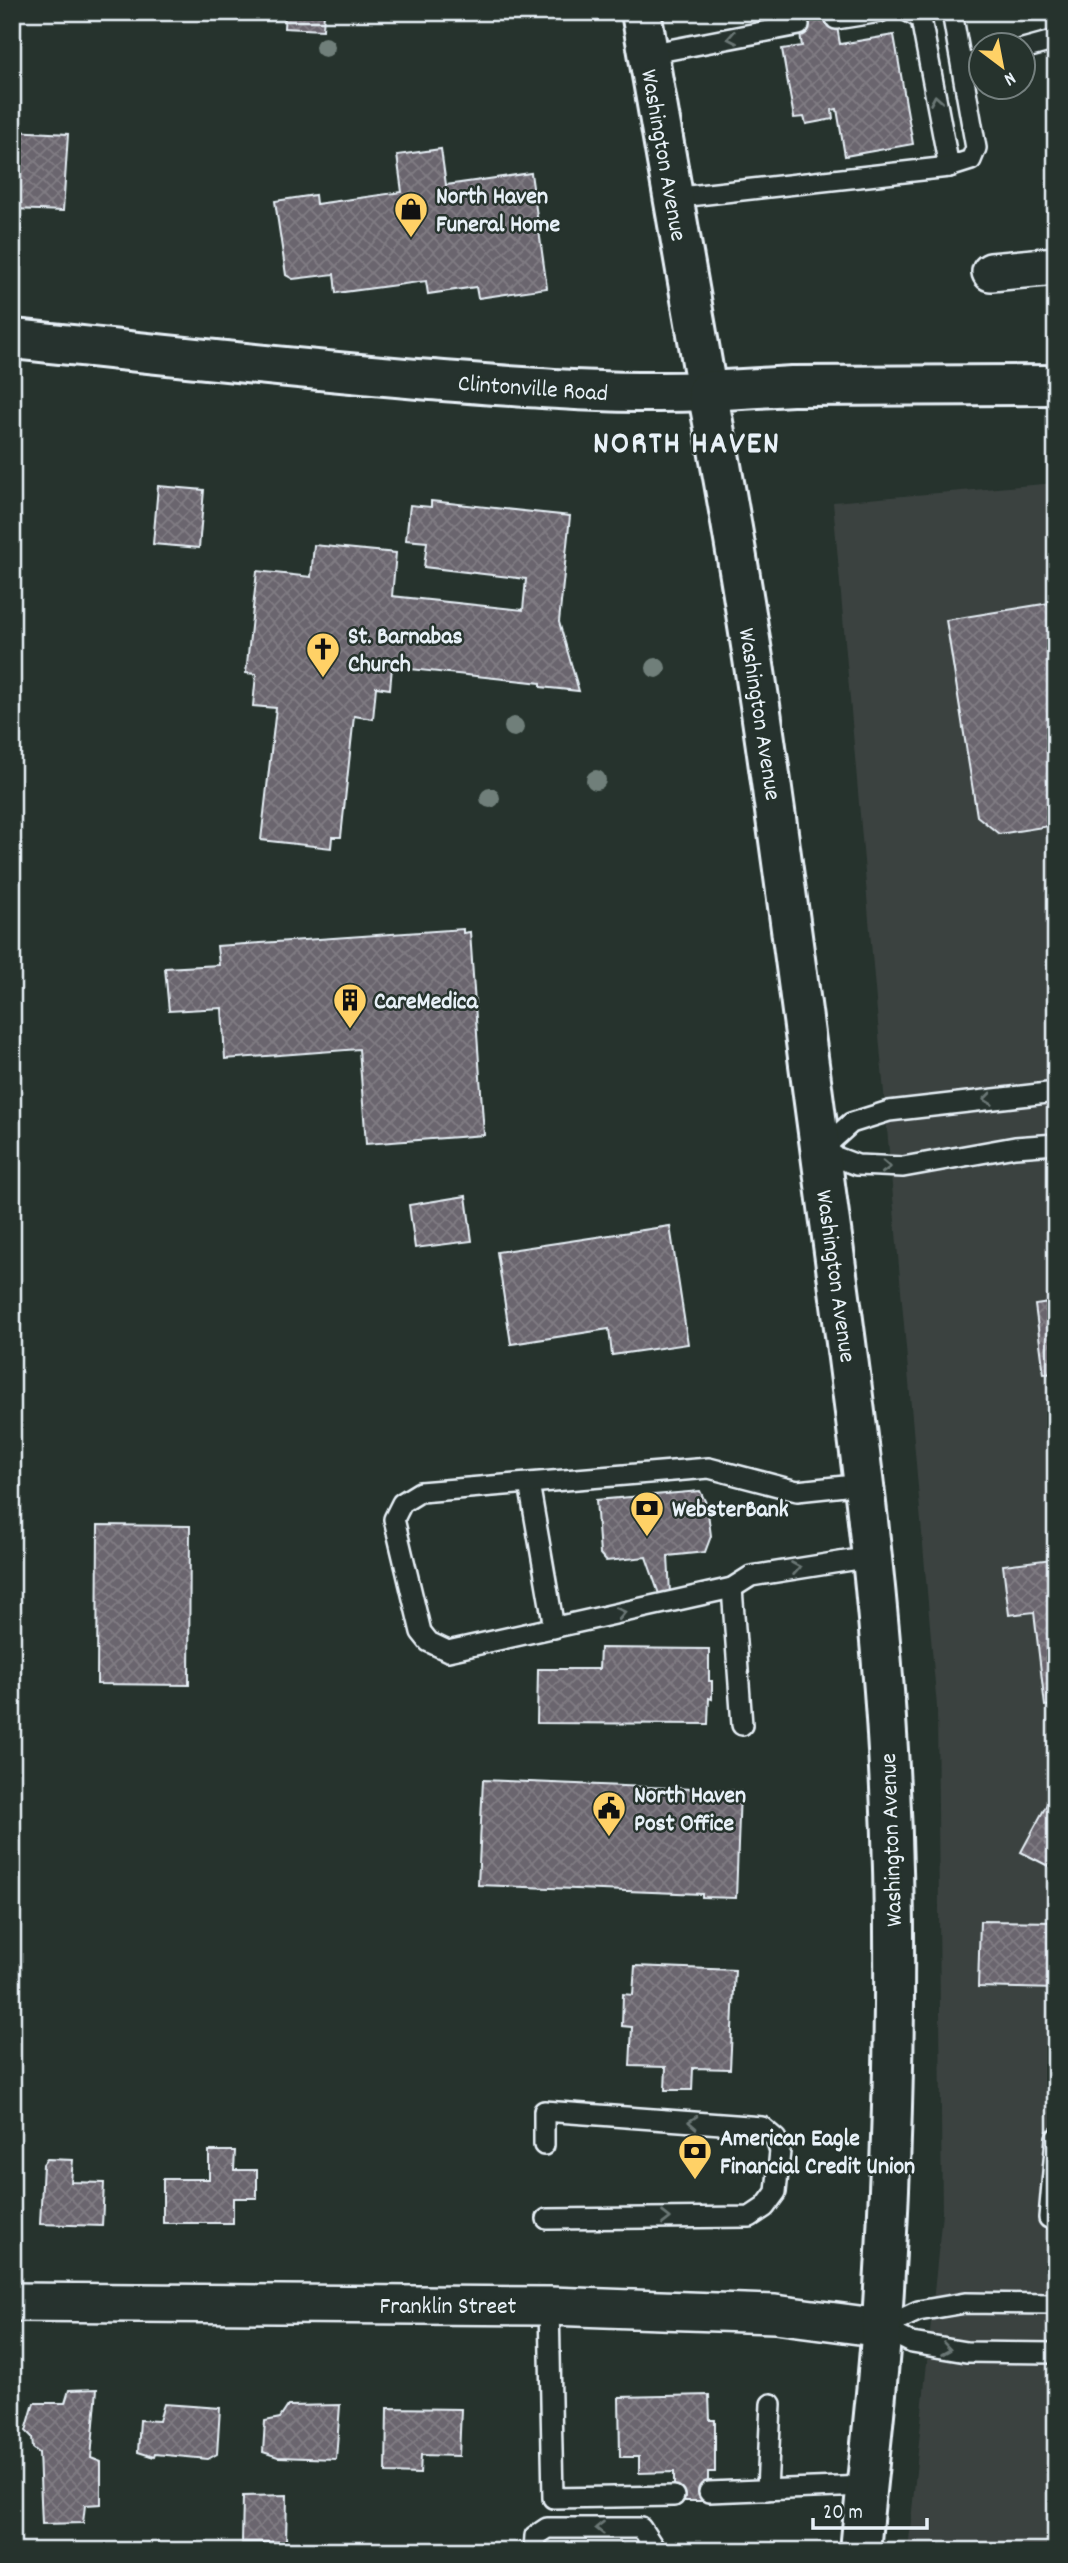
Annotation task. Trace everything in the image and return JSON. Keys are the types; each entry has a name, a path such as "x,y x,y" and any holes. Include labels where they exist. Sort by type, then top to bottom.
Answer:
{"main road":[{"name":"Washington Avenue","path":"640,12 671,198 731,519 776,817 872,1557 890,1780 893,1934 892,2133 882,2328 860,2551"},
{"name":"Clintonville Road","path":"12,339 296,369 629,394 792,386 1056,386"}],"street":[{"path":"991,272 1056,266"},
{"name":"Franklin Street","path":"12,2302 549,2306 775,2314 882,2328"}],"lane":[{"path":"836,19 880,12"},
{"path":"909,12 921,19 948,167"},
{"path":"952,12 967,50"},
{"path":"648,54 799,25"},
{"path":"1036,45 1056,40"},
{"path":"671,198 948,167 971,160 976,148 974,102"},
{"path":"1056,1092 889,1111 851,1123 820,1151 857,1166 903,1167 1015,1147 1056,1144"},
{"path":"864,1484 797,1491 709,1468 420,1492 402,1503 394,1519 421,1632 429,1642 448,1651 732,1588 751,1576 872,1557"},
{"path":"529,1483 554,1628"},
{"path":"732,1588 743,1725"},
{"path":"544,2145 544,2111 762,2127 776,2139 780,2151 776,2192 765,2207 750,2217 547,2219"},
{"path":"1054,2208 1056,2138"},
{"path":"882,2328 918,2311 965,2303 1056,2304"},
{"path":"549,2306 553,2498 674,2496"},
{"path":"882,2328 912,2343 966,2352 1056,2353"},
{"path":"767,2490 771,2404"},
{"path":"709,2493 866,2486"},
{"path":"534,2551 535,2536 547,2528 641,2528 656,2551"}],"shaded area":[{"path":"1056,483 1056,2551 908,2551 942,2213 937,1707 833,502"}],"building":[{"path":"285,12 324,12 323,30 284,28"},
{"path":"835,15 840,44 894,35 913,144 845,156 837,109 832,110 833,119 806,124 804,117 794,118 782,49 802,46 798,22"},
{"path":"12,131 68,134 63,211 14,209"},
{"name":"North Haven Funeral Home","path":"441,149 446,185 531,173 547,288 478,298 476,287 428,294 426,281 336,293 334,274 293,279 286,275 275,201 315,195 316,204 402,192 397,155"},
{"path":"158,486 204,490 199,548 153,544"},
{"name":"St. Barnabas Church","path":"431,501 570,516 559,622 579,691 541,687 541,683 392,667 390,689 376,687 373,719 354,716 341,837 332,837 331,848 261,840 276,708 253,706 256,674 246,673 257,571 311,577 314,545 396,553 392,596 523,610 526,579 424,567 427,542 406,540 410,505 431,507"},
{"path":"1056,602 1056,825 999,834 977,816 946,620"},
{"name":"CareMedica","path":"463,929 463,933 470,932 484,1135 366,1144 359,1049 225,1059 222,1008 169,1011 165,968 219,965 217,946"},
{"path":"466,1196 472,1241 415,1248 409,1205"},
{"path":"670,1226 688,1344 612,1355 609,1329 511,1344 497,1252"},
{"path":"1056,1302 1056,1373 1044,1374 1035,1305"},
{"path":"700,1491 707,1505 711,1536 705,1552 668,1556 670,1593 659,1594 646,1557 606,1561 600,1554 596,1500"},
{"path":"98,1525 190,1526 189,1685 97,1684"},
{"path":"1052,1559 1056,1580 1056,1705 1045,1706 1034,1612 1009,1615 1003,1565"},
{"path":"600,1648 709,1649 712,1699 709,1698 708,1724 537,1723 538,1669 599,1669"},
{"name":"North Haven Post Office","path":"483,1780 740,1791 736,1898 702,1897 702,1894 478,1885"},
{"path":"1047,1804 1056,1809 1056,1870 1021,1852"},
{"path":"980,1921 1056,1922 1056,1989 978,1987"},
{"path":"635,1966 735,1970 730,2069 693,2068 692,2090 665,2090 666,2067 630,2066 632,2027 622,2026 623,1994 633,1995"},
{"path":"209,2151 235,2151 234,2170 257,2170 257,2198 233,2198 233,2223 163,2223 163,2179 209,2179"},
{"path":"47,2159 73,2160 71,2182 104,2183 102,2226 40,2224 43,2164"},
{"path":"97,2389 91,2458 101,2462 101,2504 85,2505 83,2523 42,2524 39,2453 33,2448 32,2437 26,2431 34,2403 65,2403 69,2390"},
{"path":"709,2395 710,2420 715,2420 715,2472 708,2472 708,2501 674,2501 674,2472 639,2473 639,2457 620,2457 619,2397"},
{"path":"164,2404 220,2408 217,2454 208,2459 155,2454 154,2457 138,2452 140,2420 159,2421"},
{"path":"340,2405 336,2459 278,2457 263,2452 265,2421 280,2418 288,2406"},
{"path":"387,2408 461,2409 459,2456 421,2455 420,2474 386,2473"},
{"path":"287,2495 286,2542 242,2542 243,2496"},
{"path":"626,2545 626,2551 543,2551 543,2546"}],"place":[{"name":"North Haven Funeral Home","path":"411,239"},
{"name":"St. Barnabas Church","path":"323,679"},
{"name":"CareMedica","path":"350,1030"},
{"name":"WebsterBank","path":"647,1538"},
{"name":"North Haven Post Office","path":"609,1838"},
{"name":"American Eagle Financial Credit Union","path":"695,2181"}],"district":[{"name":"NORTH HAVEN","path":"687,441"}]}
